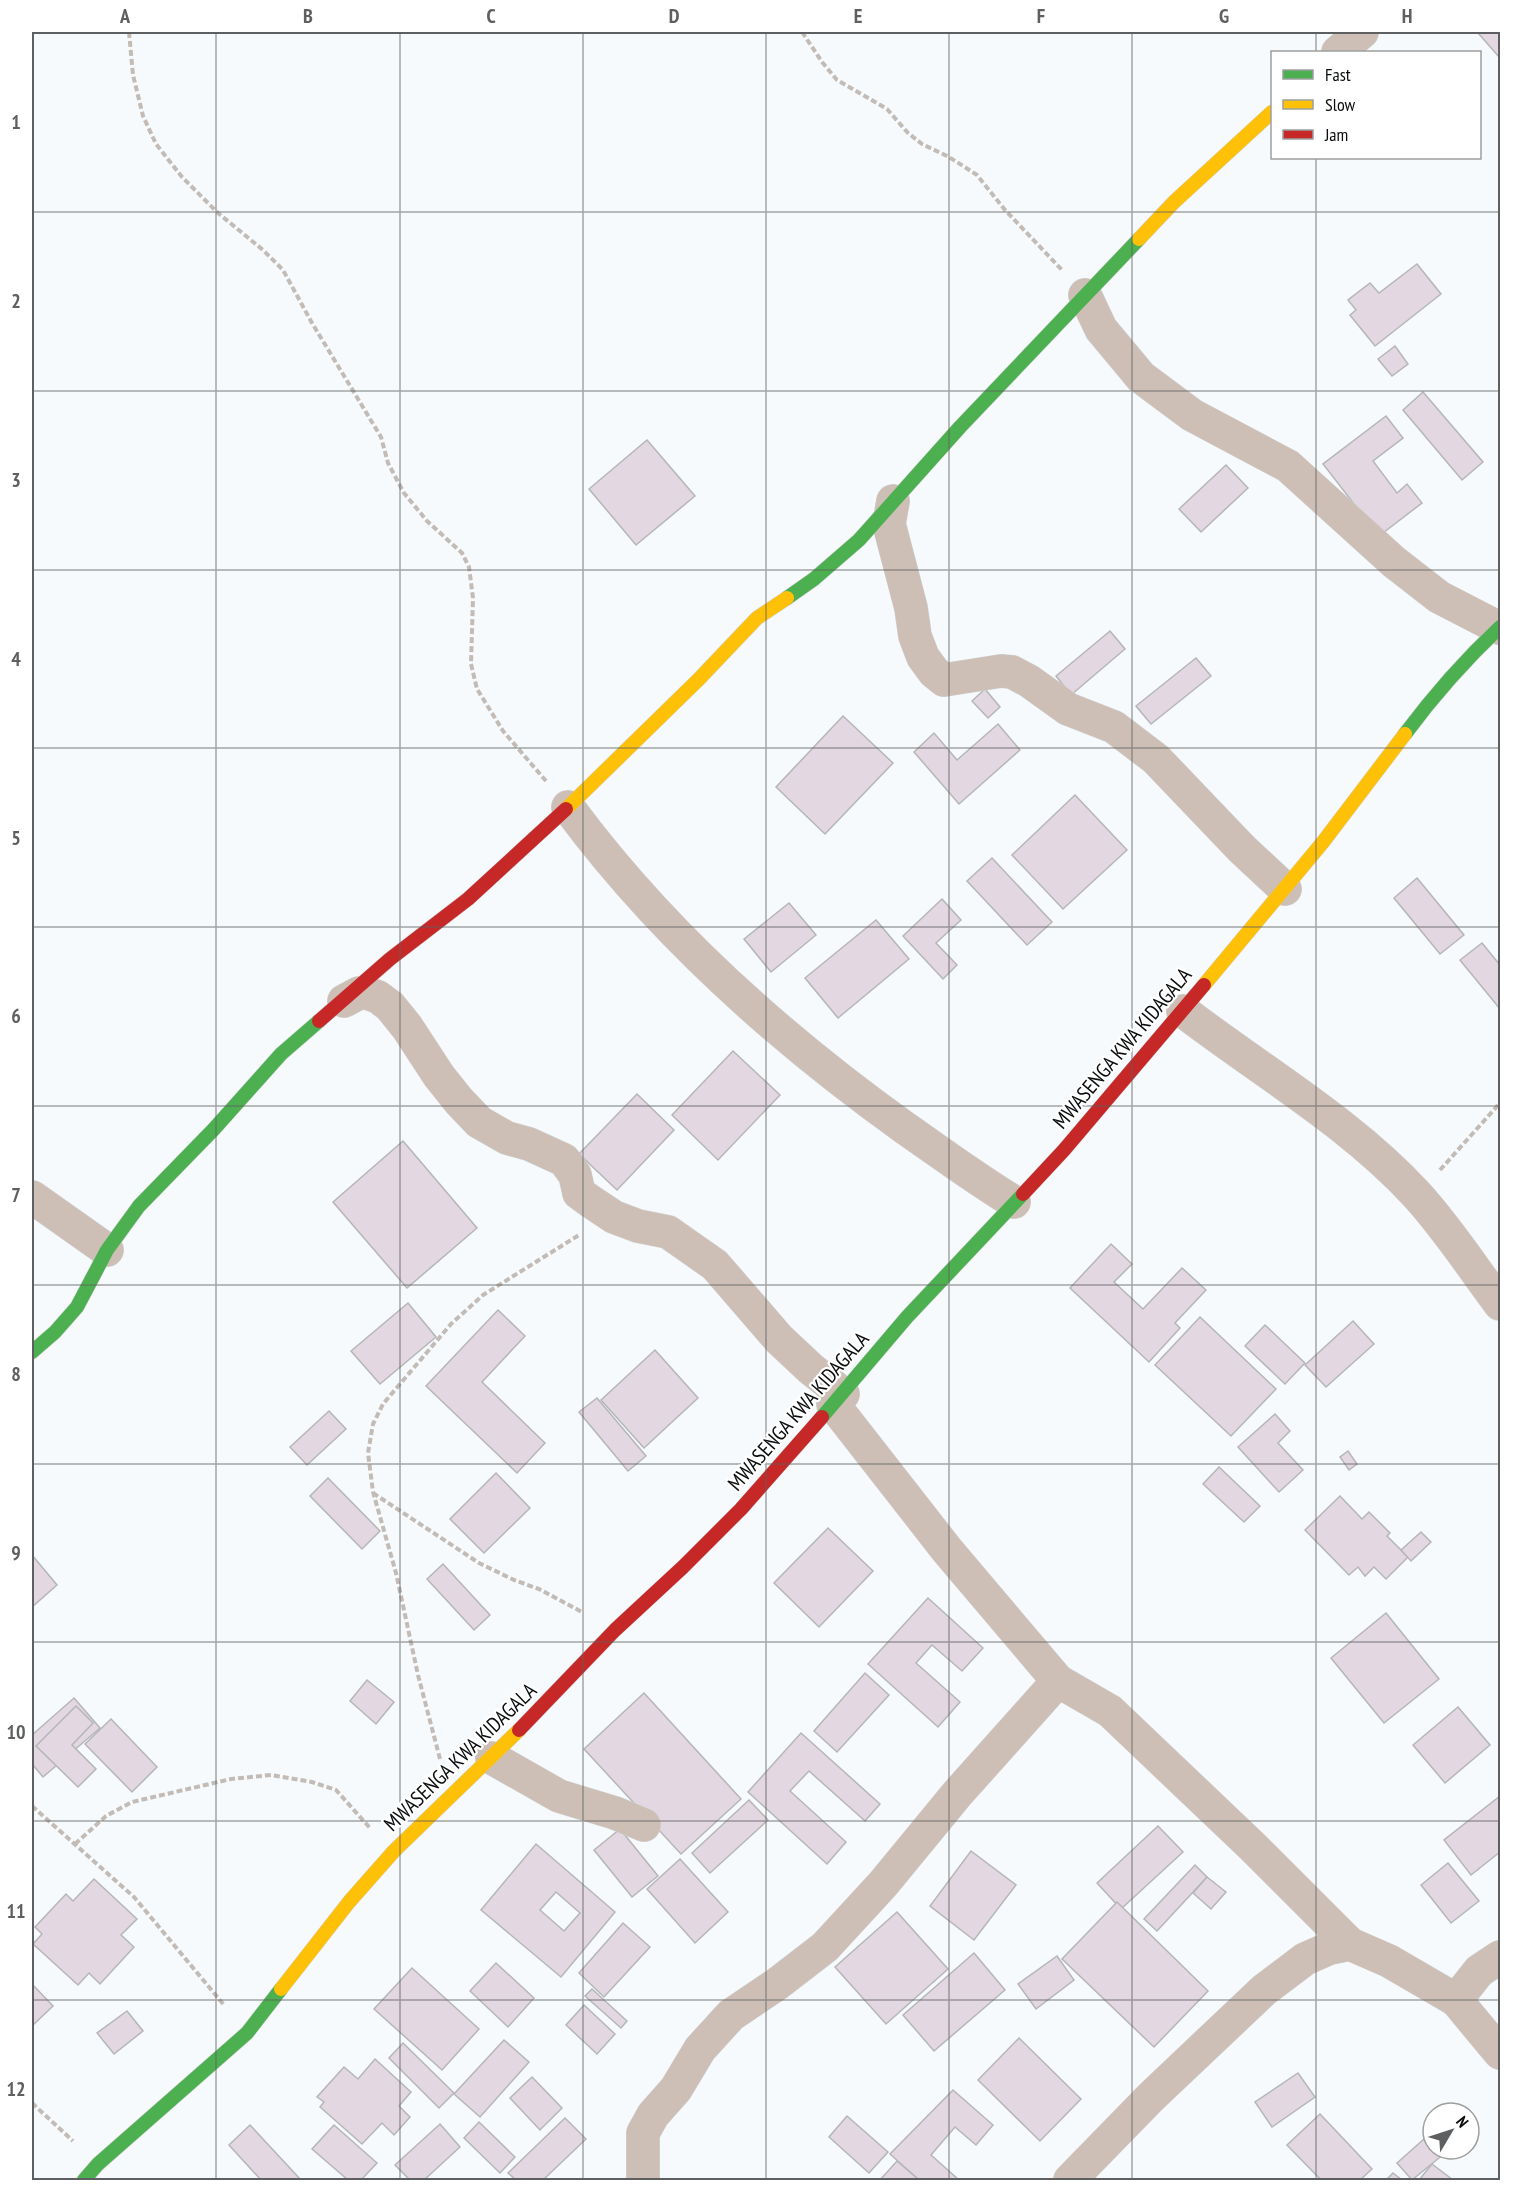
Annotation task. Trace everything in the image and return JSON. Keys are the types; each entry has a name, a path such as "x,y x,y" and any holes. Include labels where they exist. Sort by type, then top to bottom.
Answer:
{"street":[{"path":"1339,51 1362,32"},
{"path":"32,1352 78,1307 107,1250 139,1206 214,1129 281,1054 390,959 468,899 568,807 699,679 757,618 814,579 859,540 1174,202 1271,113"},
{"path":"1085,295 1101,329 1142,377 1192,415 1288,466 1394,562 1439,597 1500,627"},
{"path":"893,501 889,524 911,608 915,636 923,657 934,672 945,680 1001,671 1012,672 1029,681 1068,709 1114,728 1156,759 1242,849 1285,889"},
{"name":"MWASENGA KWA KIDAGALA","path":"84,2181 98,2164 248,2033 349,1902 402,1844 492,1758 615,1630 675,1575 741,1509 908,1317 1064,1150 1285,889 1428,703 1468,658 1500,627"},
{"path":"568,807 594,842 647,904 778,1031 856,1093 971,1176 1014,1202"},
{"path":"344,1001 359,993 378,997 390,1006 407,1027 446,1085 479,1122 507,1138 529,1144 564,1160 574,1175 579,1193 614,1216 638,1226 668,1232 715,1265 779,1339 838,1399 947,1550 1058,1681 1110,1711 1253,1847 1350,1944 1389,1961 1456,2000 1500,2053"},
{"path":"1182,1011 1343,1129 1417,1194 1458,1245 1500,1304"},
{"path":"32,1197 107,1250"},
{"path":"643,2181 643,2133 653,2115 676,2089 700,2049 731,2015 777,1984 825,1947 883,1884 957,1794 1058,1681"},
{"path":"492,1758 560,1796 615,1813 644,1825"},
{"path":"1070,2181 1150,2097 1264,1990 1305,1959 1330,1948 1350,1944"},
{"path":"1456,2000 1479,1971 1500,1957"}],"path":[{"path":"129,32 133,75 142,116 156,144 182,177 218,213 284,270 312,323 377,430 388,463 404,493 428,521 462,553 469,567 473,598 471,664 477,689 503,731 568,807"},
{"path":"802,32 837,80 887,109 908,133 922,144 949,157 977,175 1005,210 1085,295"},
{"path":"1417,1194 1500,1103"},
{"path":"460,1789 439,1759 396,1573 373,1492 368,1453 373,1424 383,1404 451,1324 491,1290 573,1238 614,1216"},
{"path":"373,1492 479,1563 539,1589 615,1630"},
{"path":"75,1845 106,1816 132,1802 231,1779 271,1775 312,1782 336,1790 376,1835 402,1844"},
{"path":"32,1806 134,1898 248,2033"},
{"path":"32,2103 98,2164"}],"building":[{"path":"1500,32 1500,58 1478,33"},
{"path":"1417,264 1441,294 1375,346 1350,315 1356,310 1348,300 1370,283 1379,293"},
{"path":"1395,346 1408,364 1392,376 1378,359"},
{"path":"1423,392 1483,462 1462,480 1403,410"},
{"path":"1386,416 1403,438 1373,461 1397,493 1407,484 1422,503 1379,536 1323,464"},
{"path":"647,440 695,496 636,545 589,489"},
{"path":"1226,465 1248,488 1201,532 1179,509"},
{"path":"1110,631 1125,649 1071,695 1056,676"},
{"path":"1196,658 1211,676 1151,724 1136,706"},
{"path":"985,689 1000,707 988,718 972,701"},
{"path":"843,716 893,763 825,834 776,787"},
{"path":"998,724 1020,750 959,804 914,752 934,733 957,760"},
{"path":"1075,795 1127,850 1063,909 1012,855"},
{"path":"992,858 1052,922 1027,945 967,881"},
{"path":"1417,878 1464,935 1440,954 1394,898"},
{"path":"942,899 961,920 936,943 957,965 943,979 903,936"},
{"path":"789,903 816,935 771,972 744,939"},
{"path":"876,920 909,959 838,1018 805,978"},
{"path":"1482,943 1500,965 1500,1009 1460,960"},
{"path":"733,1051 780,1095 718,1160 672,1115"},
{"path":"637,1094 674,1130 617,1190 579,1154"},
{"path":"403,1141 477,1228 407,1288 333,1202"},
{"path":"1111,1244 1132,1264 1114,1282 1143,1309 1182,1268 1206,1290 1175,1323 1180,1328 1149,1362 1070,1288"},
{"path":"408,1303 436,1337 380,1384 351,1351"},
{"path":"498,1310 525,1336 482,1382 545,1443 517,1473 426,1386"},
{"path":"1200,1317 1276,1389 1231,1436 1155,1365"},
{"path":"1353,1321 1374,1344 1326,1387 1305,1365"},
{"path":"1265,1325 1305,1363 1285,1384 1245,1346"},
{"path":"655,1350 698,1398 644,1448 601,1400"},
{"path":"597,1398 646,1456 628,1471 579,1412"},
{"path":"329,1411 346,1429 307,1465 290,1447"},
{"path":"1275,1414 1290,1431 1278,1443 1303,1470 1279,1492 1238,1447"},
{"path":"1348,1451 1357,1464 1349,1470 1340,1457"},
{"path":"1219,1467 1260,1506 1244,1522 1203,1484"},
{"path":"496,1473 530,1508 484,1553 450,1519"},
{"path":"328,1478 380,1531 362,1549 310,1496"},
{"path":"1340,1496 1362,1519 1369,1512 1390,1533 1387,1536 1408,1557 1386,1579 1374,1567 1365,1576 1358,1567 1349,1575 1305,1530"},
{"path":"828,1528 873,1571 819,1627 774,1583"},
{"path":"1421,1532 1431,1542 1411,1561 1401,1550"},
{"path":"32,1555 57,1585 32,1607"},
{"path":"443,1564 490,1615 474,1630 427,1579"},
{"path":"928,1598 983,1648 962,1671 932,1645 916,1663 960,1702 938,1727 868,1664"},
{"path":"1386,1613 1439,1679 1384,1723 1331,1658"},
{"path":"865,1673 889,1695 837,1752 814,1731"},
{"path":"367,1680 394,1702 376,1724 350,1701"},
{"path":"644,1693 741,1799 681,1854 584,1749"},
{"path":"74,1698 100,1728 43,1777 32,1764 32,1735"},
{"path":"76,1706 93,1723 72,1745 96,1769 78,1787 36,1746"},
{"path":"1458,1707 1490,1745 1445,1783 1413,1745"},
{"path":"111,1719 157,1767 132,1792 85,1744"},
{"path":"801,1733 880,1804 865,1821 809,1771 790,1791 846,1842 827,1864 748,1792"},
{"path":"1500,1796 1500,1852 1471,1875 1444,1840"},
{"path":"749,1800 768,1820 710,1873 692,1853"},
{"path":"1158,1826 1183,1852 1121,1909 1097,1883"},
{"path":"620,1829 658,1876 632,1897 594,1850"},
{"path":"536,1844 615,1912 561,1977 481,1910","holes":["556,1892 580,1913 564,1931 540,1910"]},
{"path":"971,1851 1016,1885 974,1940 930,1906"},
{"path":"680,1859 728,1912 695,1943 647,1889"},
{"path":"1448,1863 1479,1901 1451,1923 1421,1885"},
{"path":"1195,1865 1207,1877 1157,1931 1144,1919"},
{"path":"1207,1877 1226,1892 1211,1909 1193,1893"},
{"path":"94,1879 137,1919 121,1935 134,1947 100,1984 89,1973 78,1985 33,1944 42,1934 35,1927 66,1894 73,1901"},
{"path":"1117,1902 1208,1991 1154,2047 1062,1959"},
{"path":"897,1912 948,1969 886,2024 835,1967"},
{"path":"623,1923 650,1947 604,1997 579,1973"},
{"path":"974,1953 1005,1990 934,2051 903,2015"},
{"path":"1057,1956 1074,1980 1036,2009 1018,1984"},
{"path":"496,1963 534,1998 508,2027 470,1991"},
{"path":"412,1968 479,2029 442,2070 374,2009"},
{"path":"32,1984 53,2006 32,2026"},
{"path":"592,1989 627,2021 621,2028 585,1996"},
{"path":"584,2005 615,2034 597,2054 566,2025"},
{"path":"127,2011 143,2031 114,2054 97,2033"},
{"path":"1019,2038 1081,2099 1040,2141 978,2080"},
{"path":"504,2040 529,2062 480,2117 454,2094"},
{"path":"403,2043 454,2093 439,2108 389,2058"},
{"path":"375,2059 411,2092 399,2106 410,2117 394,2135 382,2123 362,2144 320,2107 324,2102 317,2097 344,2067 358,2079"},
{"path":"1298,2073 1315,2097 1272,2127 1255,2102"},
{"path":"532,2077 562,2108 540,2130 510,2098"},
{"path":"953,2090 993,2125 976,2145 955,2127 931,2155 959,2180 919,2180 890,2154"},
{"path":"1320,2114 1372,2169 1360,2180 1321,2180 1287,2145"},
{"path":"847,2116 888,2152 869,2173 829,2137"},
{"path":"565,2118 586,2139 543,2180 516,2180 508,2173"},
{"path":"479,2122 515,2157 500,2173 464,2138"},
{"path":"440,2124 460,2147 424,2180 410,2180 395,2165"},
{"path":"250,2125 301,2180 261,2180 229,2145"},
{"path":"334,2125 377,2163 361,2180 348,2180 312,2149"},
{"path":"1421,2142 1421,2161 1435,2161 1412,2180 1397,2163"},
{"path":"897,2161 919,2180 880,2180"},
{"path":"1432,2164 1453,2180 1419,2180"},
{"path":"1393,2173 1402,2180 1386,2180"}],"traffic: fast":[{"path":"787,598 814,579 859,540 960,427 1139,239"},
{"path":"1405,734 1450,678 1500,627"},
{"path":"32,1352 55,1332 77,1307 107,1250 139,1206 214,1129 281,1054 319,1021"},
{"path":"822,1417 907,1317 1023,1194"},
{"path":"84,2180 98,2164 247,2033 281,1989"}],"traffic: slow":[{"path":"1139,239 1174,202 1271,113"},
{"path":"566,809 699,679 757,618 787,598"},
{"path":"1204,985 1323,842 1405,734"},
{"path":"281,1989 349,1902 394,1851 519,1730"}],"traffic: jam":[{"path":"319,1021 390,959 468,899 566,809"},
{"path":"1023,1194 1064,1150 1204,985"},
{"path":"519,1730 615,1630 741,1509 822,1417"}]}
